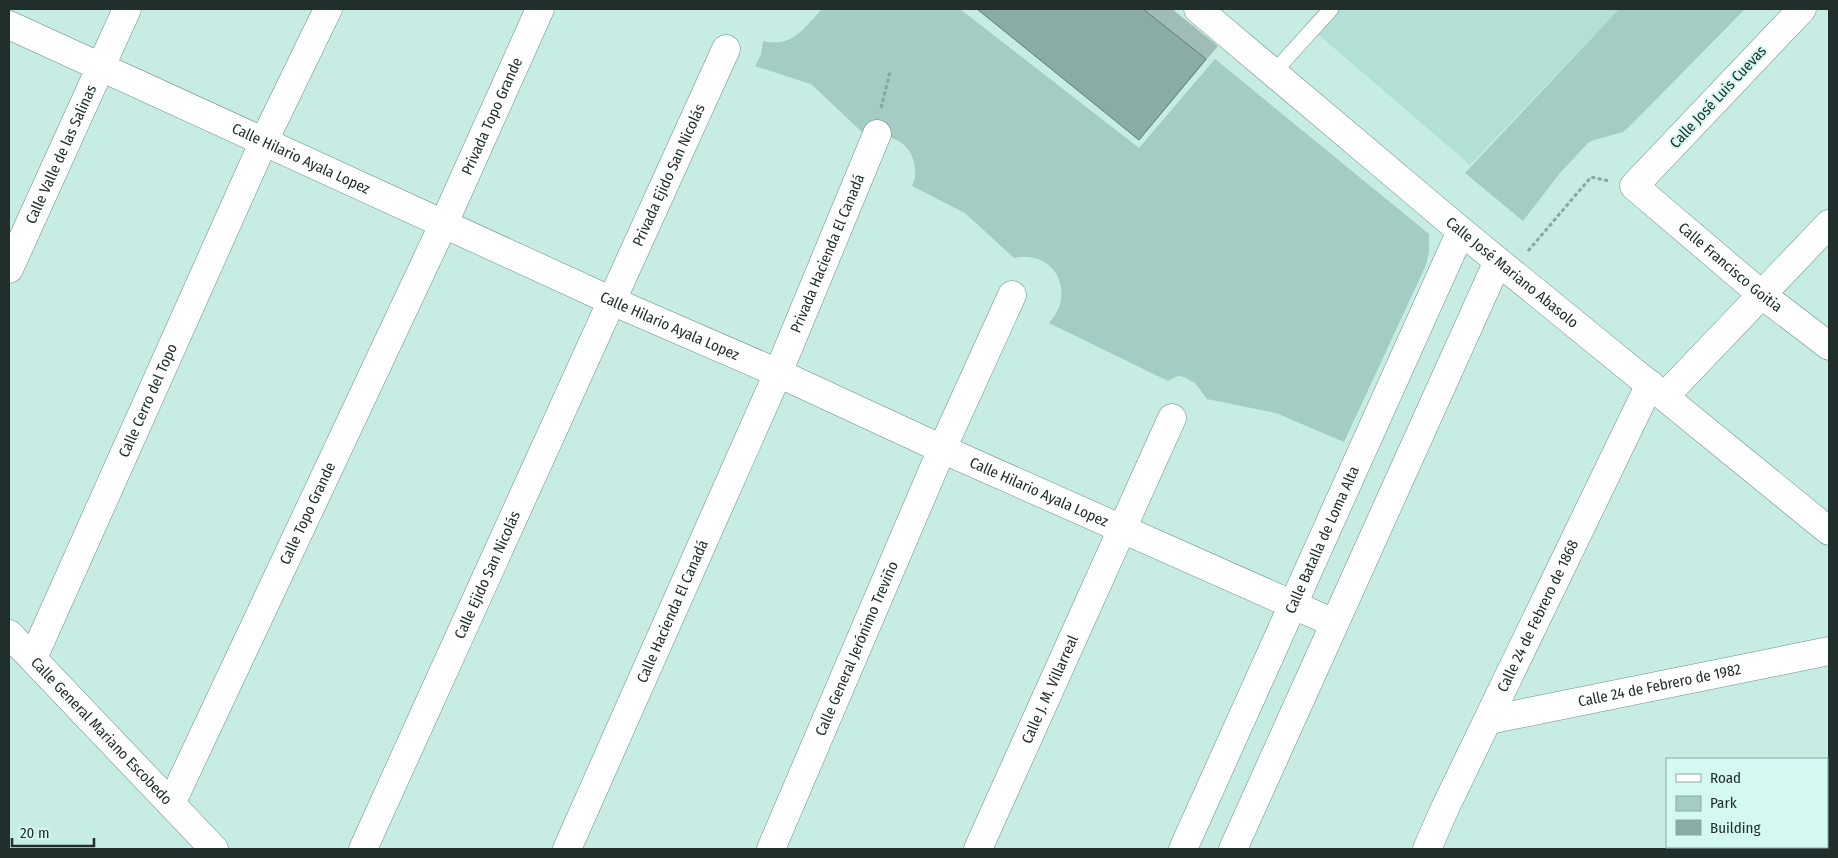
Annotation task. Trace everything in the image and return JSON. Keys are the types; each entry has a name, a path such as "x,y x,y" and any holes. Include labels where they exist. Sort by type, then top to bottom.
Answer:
{"street":[{"name":"Calle Valle de las Salinas","path":"9,269 126,9"},
{"name":"Calle Cerro del Topo","path":"33,658 263,143 328,9"},
{"name":"Privada Topo Grande","path":"444,223 540,9"},
{"name":"Calle José Mariano Abasolo","path":"1198,9 1461,231 1829,531"},
{"name":"Calle José Luis Cuevas","path":"1634,186 1802,9"},
{"name":"Calle Hilario Ayala Lopez","path":"9,25 263,143 444,223 612,301 778,373 942,449 1334,623"},
{"name":"Privada Ejido San Nicolás","path":"612,301 726,49"},
{"name":"Privada Hacienda El Canadá","path":"778,373 877,134"},
{"name":"Calle Francisco Goitia","path":"1634,186 1761,294 1829,346"},
{"name":"Calle Topo Grande","path":"171,804 444,223"},
{"name":"Calle 24 de Febrero de 1868","path":"1427,849 1489,720 1658,390 1761,294 1829,224"},
{"name":"Calle Batalla de Loma Alta","path":"1183,849 1461,231"},
{"path":"1233,849 1334,623 1504,266"},
{"name":"Calle General Jerónimo Treviño","path":"771,849 942,449 1012,295"},
{"name":"Calle Ejido San Nicolás","path":"363,849 612,301"},
{"name":"Calle Hacienda El Canadá","path":"567,849 778,373"},
{"name":"Calle J. M. Villarreal","path":"978,849 1172,418"},
{"name":"Calle General Mariano Escobedo","path":"9,634 214,849"},
{"name":"Calle 24 de Febrero de 1982","path":"1489,720 1829,651"},
{"path":"1825,849 1829,848"}],"lane":[{"path":"1274,72 1331,9"}],"path":[{"path":"877,134 882,98 890,72"},
{"path":"1504,266 1591,177 1634,186"}],"shaded area":[{"path":"1319,9 1619,9 1470,165 1306,24"}],"green space":[{"path":"822,9 960,9 1139,148 1215,59 1429,234 1429,252 1426,265 1344,442 1276,413 1207,399 1195,383 1184,377 1178,376 1168,381 1049,323 1057,311 1061,299 1061,287 1057,276 1050,267 1041,260 1028,257 1014,258 965,213 912,186 915,175 914,163 907,148 902,143 880,135 864,134 811,84 755,66 761,55 763,41 782,42 790,39 797,35"},
{"path":"1619,9 1745,9 1623,132 1588,143 1560,173 1523,221 1465,173"}],"building":[{"path":"977,9 1143,9 1206,59 1139,140"}]}
